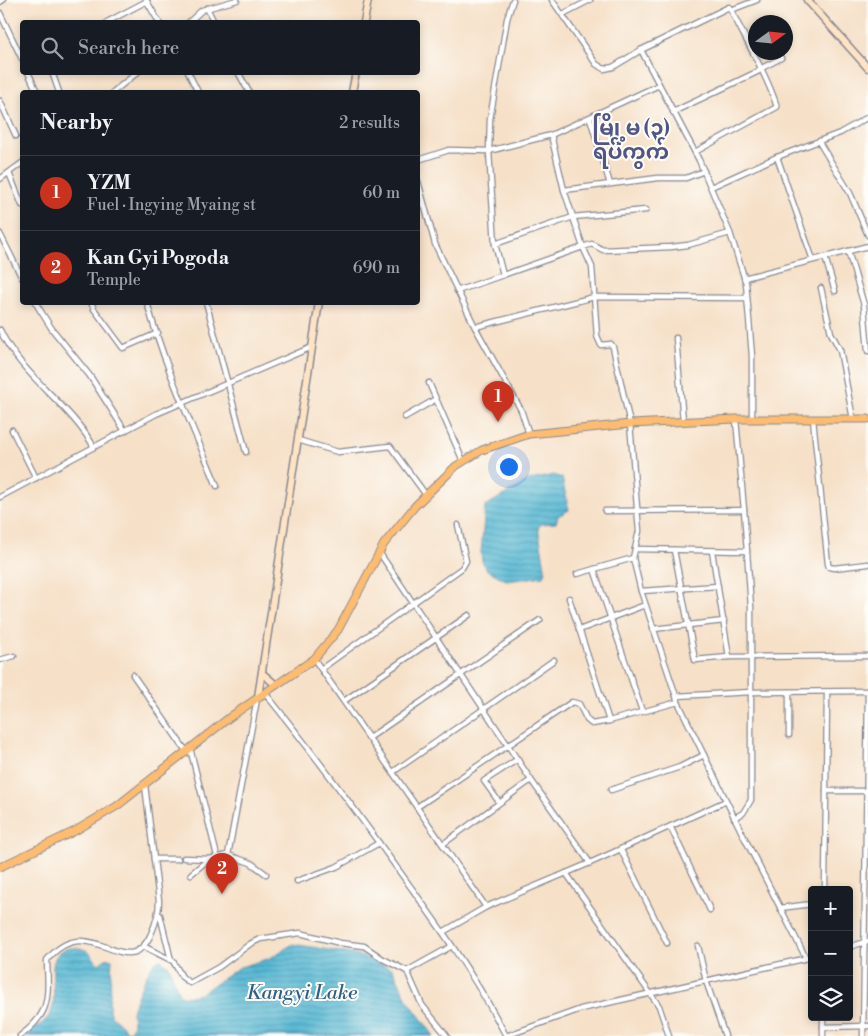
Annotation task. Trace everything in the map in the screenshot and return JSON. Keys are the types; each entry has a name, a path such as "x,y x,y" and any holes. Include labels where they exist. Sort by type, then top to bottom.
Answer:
{"highway":[{"path":"0,866 99,818 145,785 188,749 314,659 338,630 379,552 408,514 463,461 495,444 529,434 630,424 736,419 868,419"}],"main road":[{"path":"364,20 368,0"},
{"path":"807,0 868,68"},
{"path":"352,90 355,75"},
{"path":"258,698 319,305"},
{"path":"263,674 276,685"}],"street":[{"path":"111,20 147,0 158,20"},
{"path":"191,20 202,10 237,0"},
{"path":"503,275 495,244 489,151 492,99 507,19 513,0"},
{"path":"552,0 596,64 604,69 613,67 640,50 729,7 770,85 777,107 695,152"},
{"path":"563,14 590,0"},
{"path":"731,10 758,0"},
{"path":"207,8 213,20"},
{"path":"0,13 20,55"},
{"path":"640,50 704,171 730,233 744,278 752,356 752,419"},
{"path":"673,112 760,71 760,69 776,60"},
{"path":"29,75 36,90"},
{"path":"53,75 58,90"},
{"path":"116,90 134,75"},
{"path":"190,75 197,90"},
{"path":"240,75 248,90"},
{"path":"420,159 448,150 489,151 551,135 659,85"},
{"path":"0,101 16,136"},
{"path":"711,187 777,157 818,142 868,117"},
{"path":"590,118 610,184"},
{"path":"551,135 564,190 583,247 592,267 597,336 601,344 611,344 613,347 630,424 639,531 633,558 641,591 678,702 780,908 808,956"},
{"path":"818,142 850,193 868,235"},
{"path":"777,157 813,260"},
{"path":"0,179 20,165"},
{"path":"564,190 658,178 686,178 704,171"},
{"path":"9,173 20,200"},
{"path":"420,189 435,244 475,327 522,410 529,434"},
{"path":"495,244 573,217 646,210"},
{"path":"458,291 592,244 603,250 671,247 697,243 730,233"},
{"path":"0,234 20,274"},
{"path":"744,278 868,246"},
{"path":"848,251 864,305 868,351"},
{"path":"826,257 834,291"},
{"path":"821,288 831,333 840,350 853,419"},
{"path":"475,327 594,297 747,298"},
{"path":"37,305 52,329 90,376 125,431"},
{"path":"93,305 122,347 158,333"},
{"path":"148,305 158,333 165,365 183,403 217,486"},
{"path":"207,305 246,452"},
{"path":"0,330 16,359 85,432 94,447"},
{"path":"676,338 683,421"},
{"path":"0,496 183,403 312,348"},
{"path":"429,383 463,461"},
{"path":"405,417 436,399"},
{"path":"734,818 743,813 751,800 750,607 736,419"},
{"path":"813,419 829,567 868,564"},
{"path":"12,430 36,478"},
{"path":"298,440 338,452 390,446 426,495"},
{"path":"605,510 744,510"},
{"path":"321,669 465,564 458,525"},
{"path":"635,548 747,551"},
{"path":"674,550 695,660 749,656 868,656"},
{"path":"712,551 730,657"},
{"path":"379,552 531,780 590,864"},
{"path":"577,574 633,558"},
{"path":"594,569 642,711"},
{"path":"641,591 718,586"},
{"path":"569,598 609,721"},
{"path":"579,630 646,605"},
{"path":"344,701 469,615"},
{"path":"369,738 540,620"},
{"path":"653,629 724,620"},
{"path":"0,660 14,656"},
{"path":"314,659 486,907"},
{"path":"393,772 554,660"},
{"path":"133,675 188,749 217,856"},
{"path":"676,696 751,692 868,691 865,1026 862,1036"},
{"path":"789,692 789,735"},
{"path":"825,886 827,692"},
{"path":"265,693 323,765 443,932 506,1036 581,1009 808,958"},
{"path":"228,855 258,698"},
{"path":"417,807 572,702 579,704 589,723 609,721 678,702"},
{"path":"612,790 680,766 704,755"},
{"path":"499,802 484,781 518,759"},
{"path":"443,844 531,780"},
{"path":"145,785 159,914 171,960 186,982 190,983 219,967 260,939 300,933 340,943 364,946 383,959 408,971 422,1005 447,1036"},
{"path":"826,791 867,791"},
{"path":"443,932 486,907 590,864 726,801"},
{"path":"671,828 710,910"},
{"path":"297,881 336,867 379,842"},
{"path":"621,850 667,943"},
{"path":"191,874 209,859 228,855 250,863 266,874"},
{"path":"184,858 209,859"},
{"path":"154,859 178,859"},
{"path":"566,873 615,940 659,1006 669,1036"},
{"path":"780,908 808,904"},
{"path":"20,1036 46,1006 48,993 47,960 57,949 82,940 97,942 113,952 133,954 145,947 159,914"},
{"path":"853,946 866,942"},
{"path":"408,971 452,946"},
{"path":"698,946 706,981 725,1036"},
{"path":"145,947 171,960"},
{"path":"823,1021 823,1036"},
{"path":"823,1027 865,1026"}],"water":[{"path":"554,475 562,478 569,510 558,516 556,523 542,524 538,527 546,573 543,576 508,581 487,570 482,561 481,553 485,506 530,480"},
{"name":"Kangyi Lake","path":"293,944 364,957 393,969 407,999 434,1036 26,1036 43,1022 51,1012 54,995 53,967 59,953 66,949 86,950 99,964 107,958 112,959 110,1014 128,1031 133,1025 132,1013 138,994 149,970 156,961 161,960 169,966 179,994 185,997 200,994 240,967 268,959"}],"place":[{"name":"YZM","path":"498,422"},
{"name":"Kan Gyi Pogoda","path":"222,894"}],"district":[{"name":"မြို့မ (၃) ရပ်ကွက်","path":"631,140"}]}
